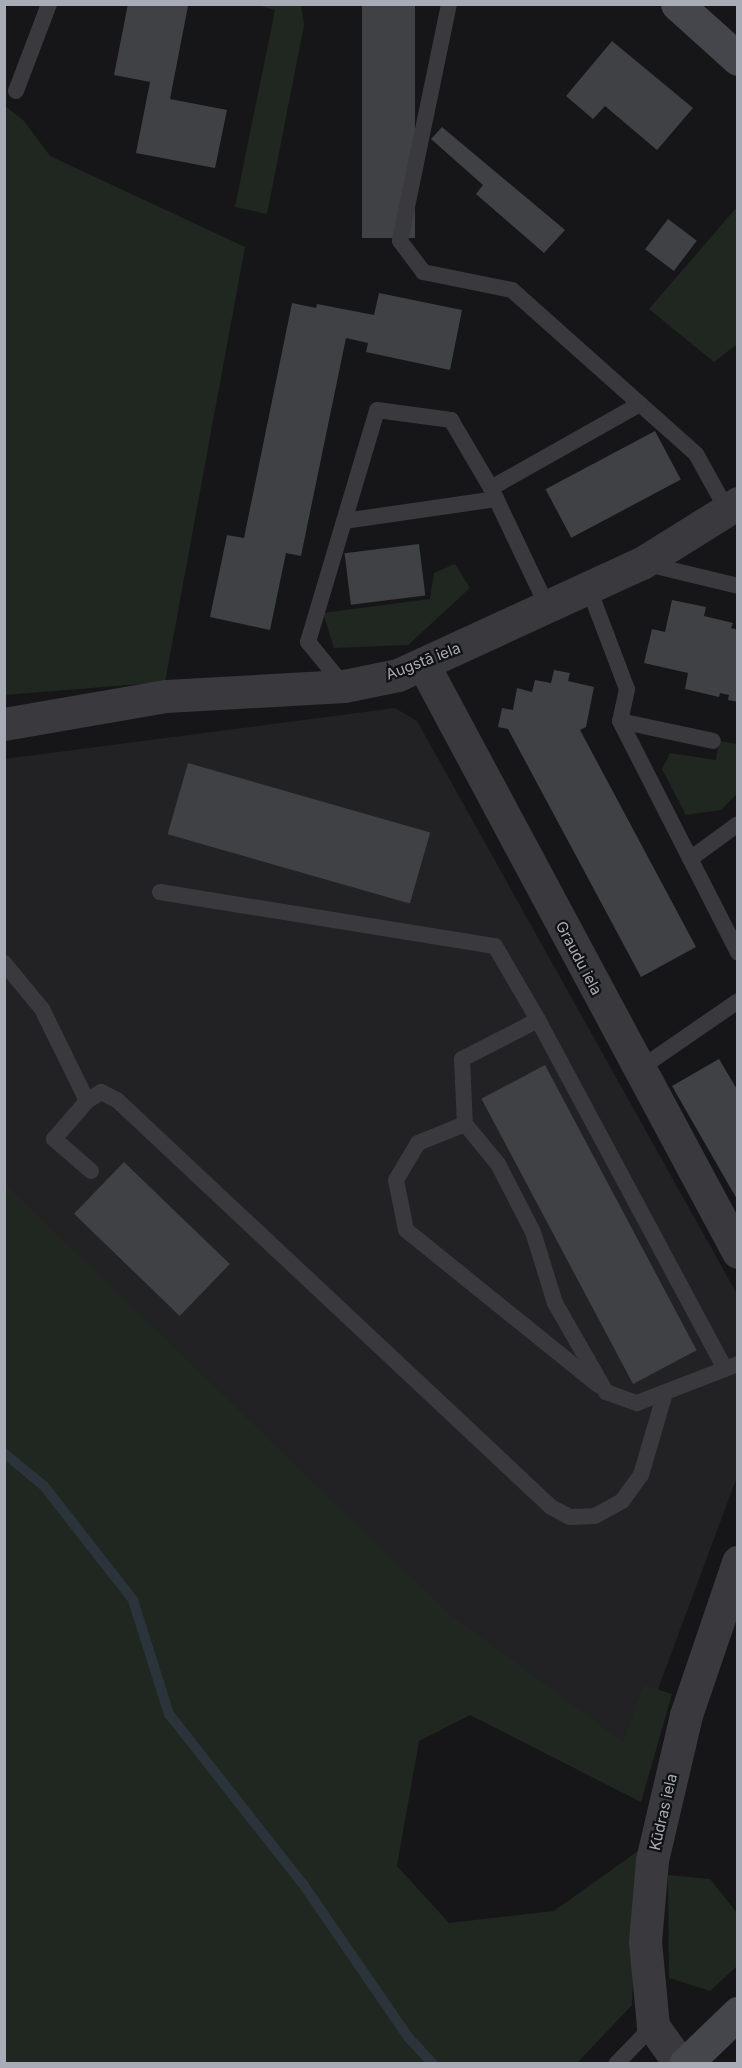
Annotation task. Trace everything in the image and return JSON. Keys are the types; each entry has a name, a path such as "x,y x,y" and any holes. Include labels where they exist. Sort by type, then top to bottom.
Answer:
{"street":[{"path":"677,4 738,59"},
{"name":"Augstā iela","path":"4,724 166,696 344,686 398,675 642,563 732,506"},
{"name":"Graudu iela","path":"423,664 638,1070 738,1252"},
{"name":"Kūdras iela","path":"680,2064 653,2026 645,1942 652,1860 686,1715 738,1562"},
{"path":"685,2064 738,2013"}],"lane":[{"path":"16,91 49,4"},
{"path":"449,4 400,241 423,272 512,291 696,454 732,506"},
{"path":"344,521 493,493 640,404"},
{"path":"344,686 308,642 377,410 451,420 493,493 548,608"},
{"path":"642,563 738,586"},
{"path":"589,589 627,689 620,721 738,953"},
{"path":"620,721 713,741"},
{"path":"690,859 738,824"},
{"path":"160,892 495,946 731,1367 637,1403 606,1392 406,1230 396,1180 418,1143 465,1124"},
{"path":"4,963 42,1009 87,1101"},
{"path":"638,1070 738,1001"},
{"path":"538,1020 462,1059 465,1124 498,1164 533,1232 555,1304 606,1392"},
{"path":"91,1171 54,1139 87,1101 101,1092 117,1100 551,1507 570,1517 595,1516 622,1502 641,1475 665,1393"},
{"path":"616,2064 653,2026"}],"shaded area":[{"path":"257,5 301,5 304,25 267,214 235,207 275,10"},
{"path":"4,105 24,121 50,156 245,247 165,682 5,695"},
{"path":"737,207 737,344 714,362 649,309"},
{"path":"455,564 470,588 408,645 334,648 323,613 430,599 434,573"},
{"path":"395,708 417,721 737,1294 737,1477 633,1756 452,1628 5,1200 4,759"},
{"path":"719,741 737,744 737,794 721,810 686,815 662,769 670,753 716,760"},
{"path":"5,1184 448,1613 623,1742 644,1685 672,1694 641,1802 470,1715 419,1741 397,1866 449,1923 554,1911 638,1851 632,2005 577,2063 5,2063"},
{"path":"668,1875 710,1879 737,1913 737,1966 710,1991 669,1978"}],"building":[{"path":"128,4 188,6 170,99 227,110 215,168 136,153 150,82 114,75"},
{"path":"362,4 415,4 415,238 362,238"},
{"path":"612,41 693,108 657,150 605,106 593,119 566,96"},
{"path":"442,127 565,230 544,253 476,194 483,185 431,139"},
{"path":"668,219 697,241 674,271 645,249"},
{"path":"379,293 462,310 450,370 366,352 368,343 346,338 301,556 286,553 270,630 210,617 227,535 244,538 292,303 316,308 317,304 374,315"},
{"path":"655,431 681,480 571,538 546,489"},
{"path":"419,544 425,596 351,605 345,553"},
{"path":"672,600 706,607 704,616 733,623 731,628 738,630 738,702 728,700 729,695 720,693 719,697 685,689 688,673 644,663 652,629 665,632"},
{"path":"554,670 570,673 568,681 594,687 586,727 580,730 696,947 641,977 508,729 498,727 502,708 513,710 517,688 532,692 535,680 551,683"},
{"path":"188,763 430,832 410,904 168,834"},
{"path":"719,1059 738,1091 738,1201 672,1086"},
{"path":"545,1065 697,1350 633,1384 481,1099"},
{"path":"124,1162 230,1264 180,1316 74,1214"}],"waterway":[{"path":"4,1453 44,1486 133,1600 169,1714 303,1884 408,2037 433,2064"}]}
